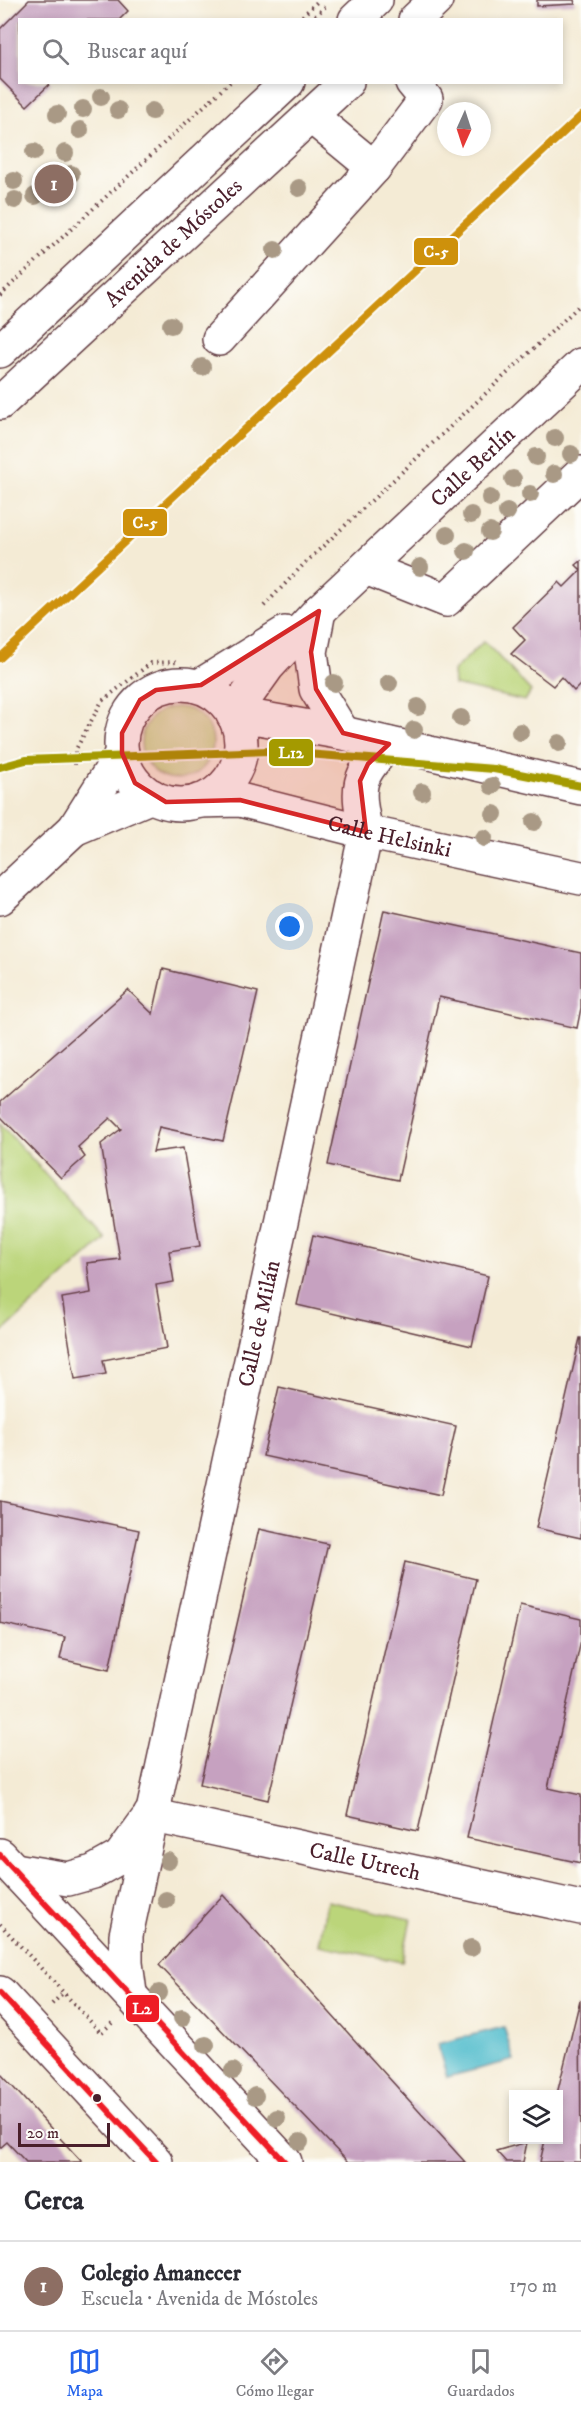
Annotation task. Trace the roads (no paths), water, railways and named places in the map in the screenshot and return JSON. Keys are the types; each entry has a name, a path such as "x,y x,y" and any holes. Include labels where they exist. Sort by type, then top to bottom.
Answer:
{"street":[{"path":"357,18 376,0"},
{"path":"417,18 436,0"},
{"name":"Avenida de Móstoles","path":"0,351 286,84"},
{"name":"Avenida de Móstoles","path":"0,403 345,84"},
{"path":"219,339 374,168 426,99 414,84"},
{"path":"311,116 374,168"},
{"name":"Calle Berlín","path":"235,718 268,666 319,611 581,365"},
{"path":"366,568 446,600 581,473"},
{"path":"319,611 311,652 316,689 343,733"},
{"name":"Calle Berlín","path":"192,673 319,611"},
{"path":"192,673 227,702 235,718 241,740 239,760 230,778 216,792 198,801 166,802 152,796 135,783 122,753 122,734 128,716 140,700 192,673"},
{"path":"235,718 259,718 343,733 581,788"},
{"path":"366,832 360,808 360,781 368,764 389,744"},
{"path":"0,898 74,829 122,753"},
{"path":"74,829 152,796"},
{"name":"Calle Helsinki","path":"198,801 240,800 366,832 581,878"},
{"name":"Calle de Milán","path":"134,1996 126,1963 126,1935 150,1815 366,832"},
{"name":"Calle de Milán","path":"7,1863 68,1879 93,1872 120,1857 150,1815"},
{"name":"Calle Utrech","path":"150,1815 581,1908"},
{"path":"7,1863 134,1996 285,2162"},
{"path":"0,1993 156,2162"}],"water":[{"path":"504,2027 514,2060 447,2077 437,2044"}],"place":[{"name":"Colegio Amanecer","path":"54,184"}]}
